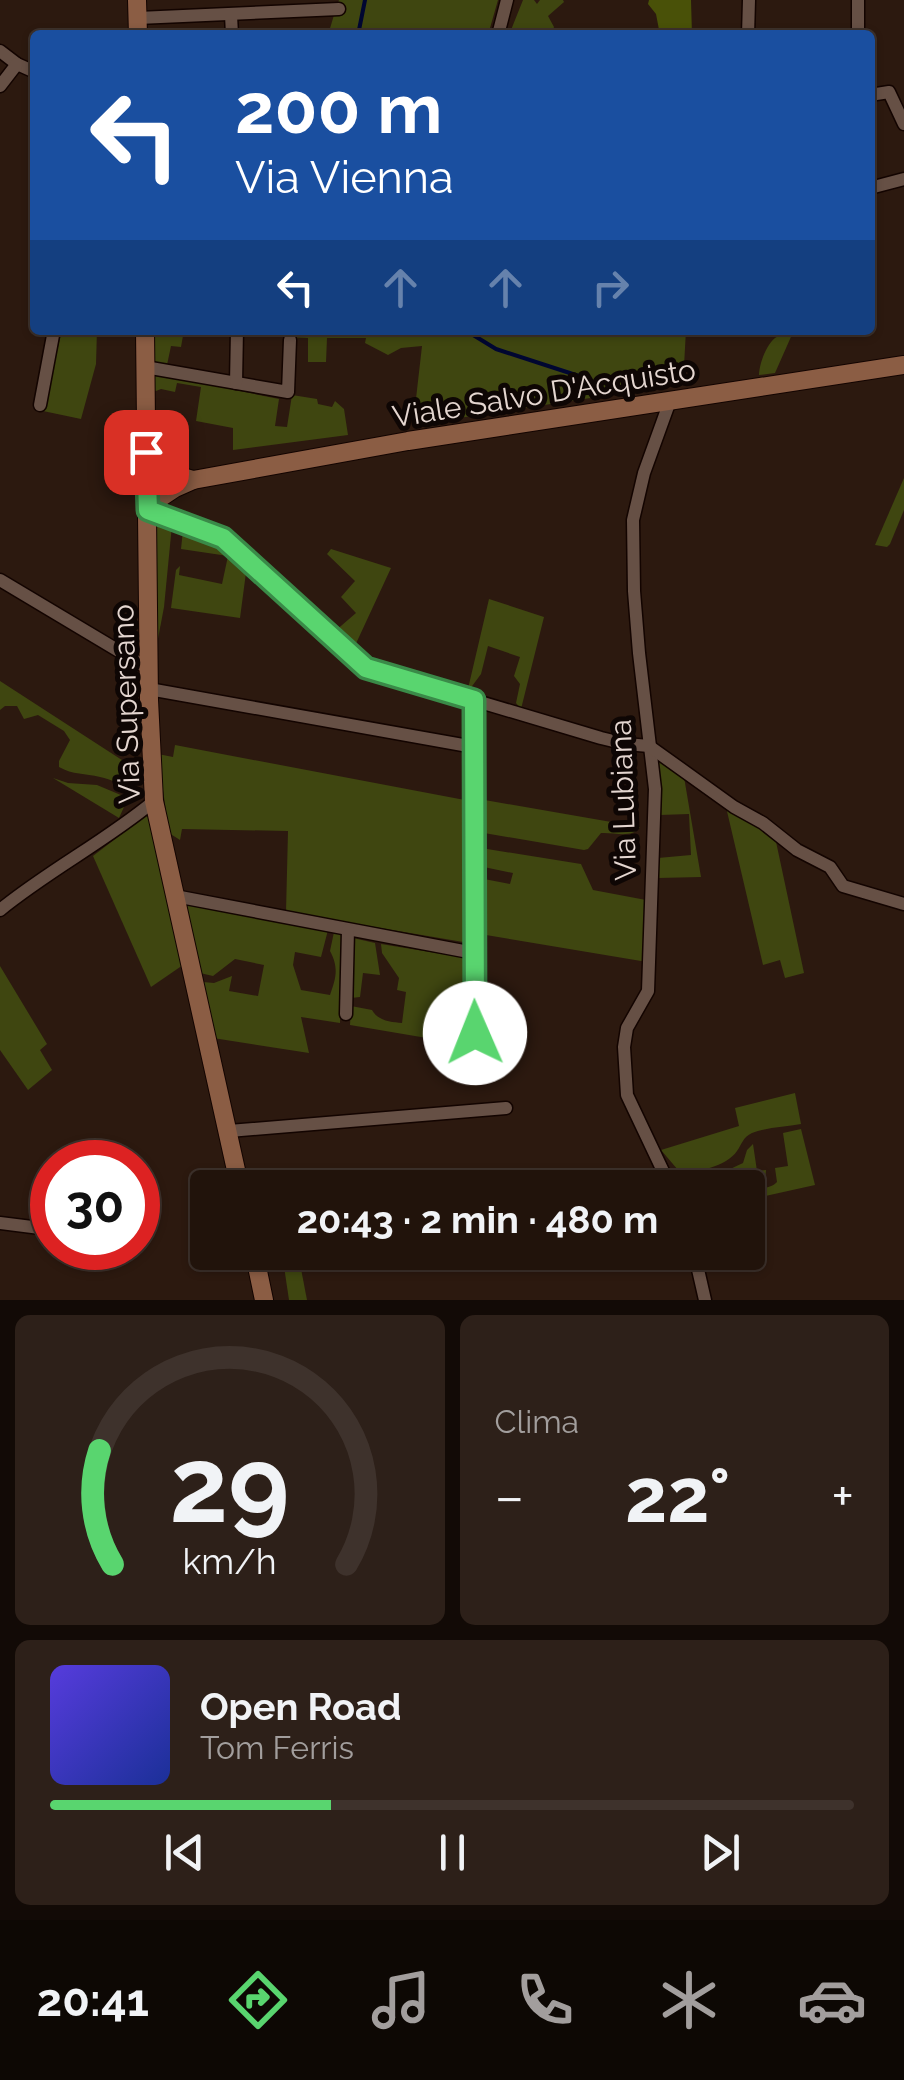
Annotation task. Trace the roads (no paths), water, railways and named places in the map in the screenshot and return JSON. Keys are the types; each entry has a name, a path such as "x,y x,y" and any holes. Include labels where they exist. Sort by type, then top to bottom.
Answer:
{"street":[{"path":"499,30 508,0"},
{"path":"748,30 749,0"},
{"path":"858,0 858,30"},
{"path":"138,18 338,9"},
{"path":"232,15 232,30"},
{"path":"0,51 30,70"},
{"path":"0,86 17,64"},
{"path":"875,94 890,92 904,124"},
{"path":"875,187 904,179"},
{"path":"40,405 53,335"},
{"name":"Via Supersano","path":"145,335 154,801 236,1170"},
{"path":"236,383 237,335"},
{"path":"145,367 288,392 290,340"},
{"name":"Viale Salvo D'Acquisto","path":"148,508 193,480 408,442 904,365"},
{"name":"Via Lubiana","path":"663,1170 627,1094 624,1047 627,1028 648,991 655,789 635,606 633,520 644,473 670,401"},
{"path":"146,452 166,472 193,480"},
{"path":"148,508 223,538 366,668 601,738 648,746 734,807 763,822 797,850 830,867 842,886 904,904"},
{"path":"0,580 149,670"},
{"path":"149,689 474,747"},
{"path":"474,700 475,1033"},
{"path":"0,910 154,801"},
{"path":"175,896 474,953"},
{"path":"346,1014 348,930"},
{"path":"228,1131 506,1108"},
{"path":"0,1223 30,1227"},
{"path":"257,1270 261,1295"},
{"path":"698,1270 705,1300"}],"waterway":[{"path":"359,30 365,0"},
{"path":"473,335 496,349 582,377 599,392"}]}
